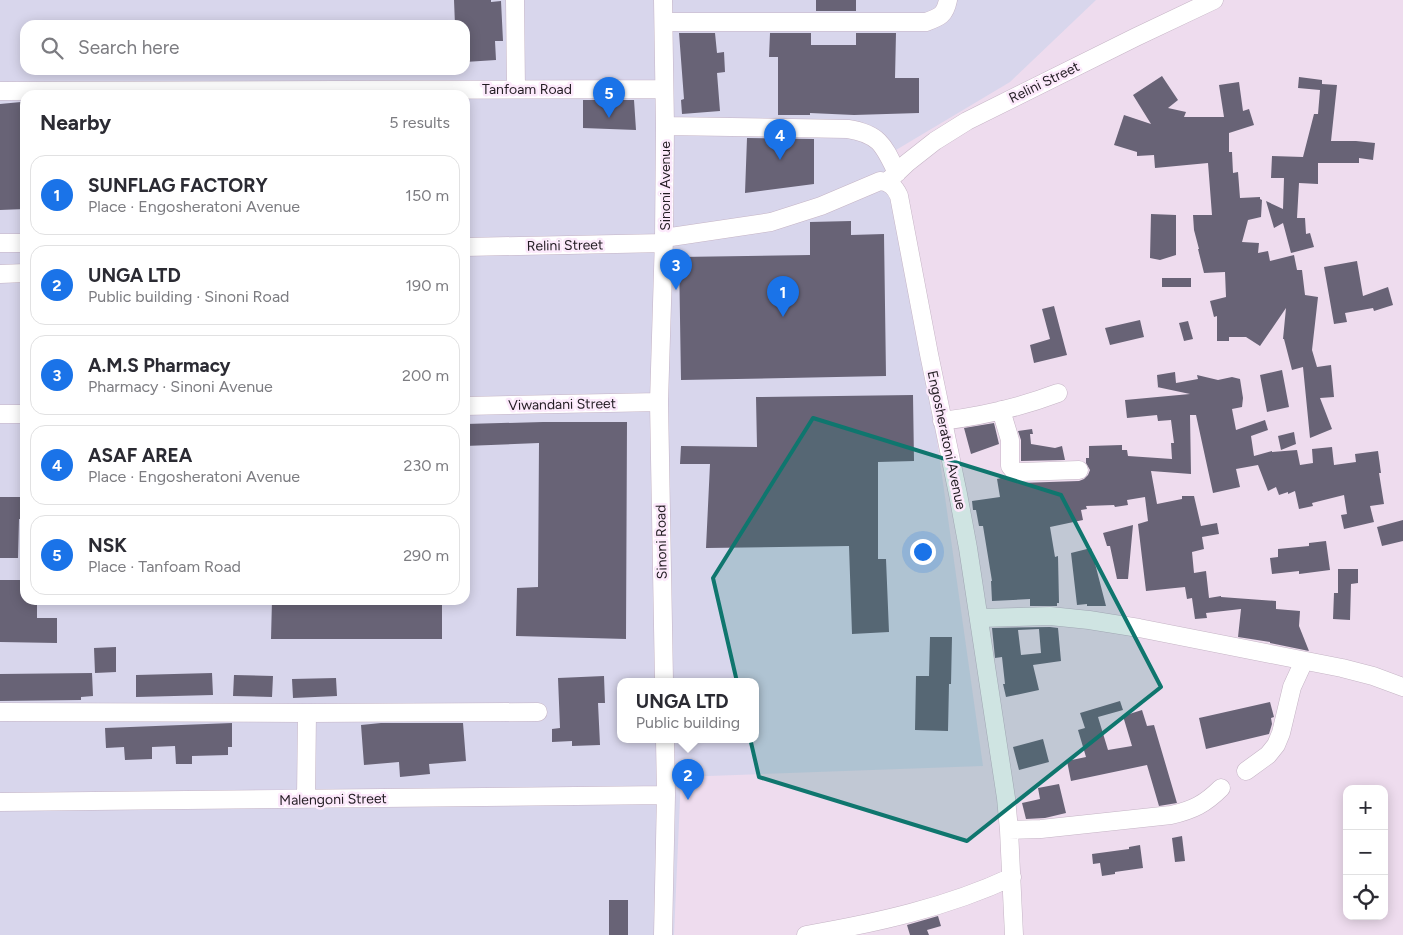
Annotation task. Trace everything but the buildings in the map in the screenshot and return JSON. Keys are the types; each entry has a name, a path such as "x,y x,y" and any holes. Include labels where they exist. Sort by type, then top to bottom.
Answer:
{"street":[{"path":"515,0 516,89"},
{"name":"Sinoni Avenue","path":"659,402 664,240 663,0"},
{"path":"664,22 926,22 940,17 946,8 948,0"},
{"name":"Relini Street","path":"892,177 935,141 967,121 1214,0"},
{"name":"Tanfoam Road","path":"258,90 664,89"},
{"name":"Tanfoam Road","path":"0,91 20,91"},
{"name":"Engosheratoni Avenue","path":"665,126 839,129 871,135 884,148 895,188 900,196 942,421 958,494 979,618 1009,830 1014,935"},
{"path":"664,240 771,222 821,206 892,177"},
{"name":"Relini Street","path":"470,247 664,240"},
{"path":"0,242 20,242"},
{"path":"0,274 20,273"},
{"path":"942,421 1001,410 1058,393"},
{"name":"Viwandani Street","path":"470,406 659,402"},
{"name":"Sinoni Road","path":"659,402 664,678"},
{"path":"1001,410 1010,440 1010,466 1014,471 1078,470"},
{"path":"0,414 20,414"},
{"path":"979,618 1050,616 1157,631 1342,668 1373,676 1403,687"},
{"path":"1246,771 1268,755 1276,745 1281,733 1295,678 1304,661"},
{"path":"0,712 538,712"},
{"path":"306,799 307,713"},
{"path":"662,935 666,795 665,743"},
{"path":"1009,830 1171,815 1200,805 1221,788"},
{"name":"Malengoni Street","path":"0,802 666,795"},
{"path":"806,935 850,927 932,906 986,889 1012,876"}],"highlighted area":[{"path":"813,418 1061,495 1161,687 967,841 759,777 713,578"}],"shaded area":[{"path":"0,0 1096,0 1010,82 896,150 983,766 681,777 674,935 0,935"}],"place":[{"name":"NSK","path":"609,118"},
{"name":"ASAF AREA","path":"780,160"},
{"name":"A.M.S Pharmacy","path":"676,290"},
{"name":"SUNFLAG FACTORY","path":"783,317"},
{"name":"UNGA LTD","path":"688,800"}]}
